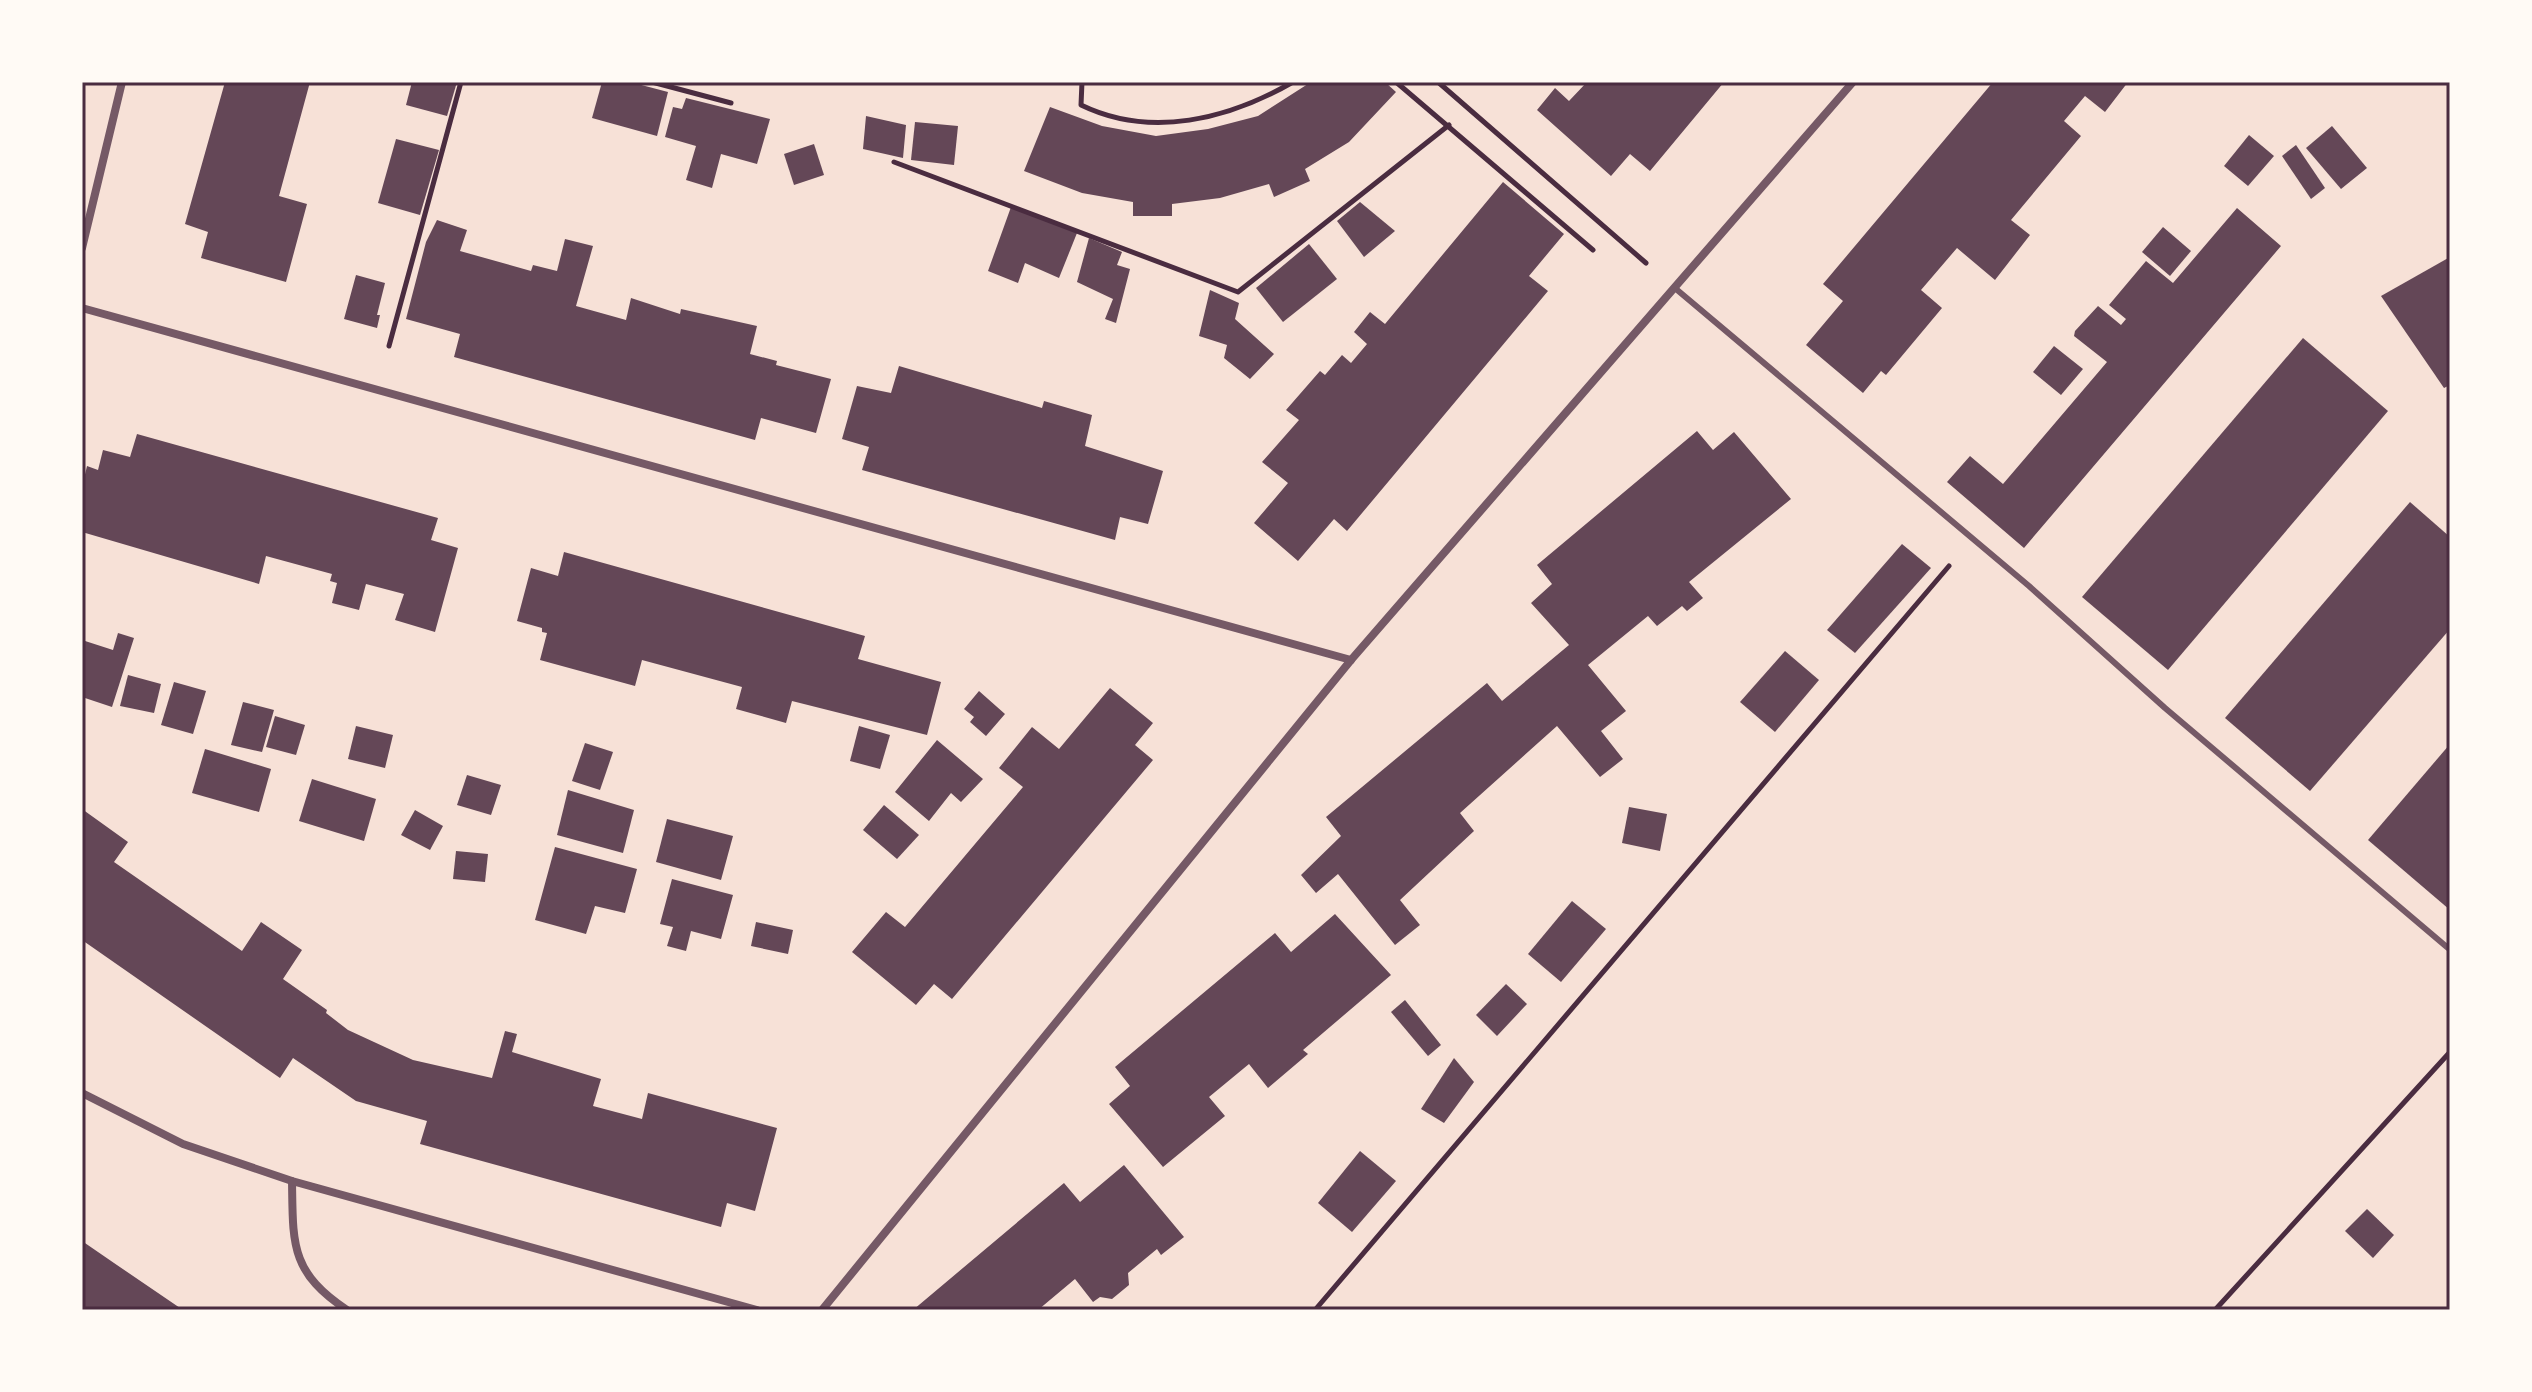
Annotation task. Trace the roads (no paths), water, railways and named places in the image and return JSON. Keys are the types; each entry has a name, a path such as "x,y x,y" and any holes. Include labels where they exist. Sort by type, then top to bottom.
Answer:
{"street":[{"path":"82,248 122,82"},
{"path":"822,1310 1351,660 1853,82"},
{"path":"82,308 1351,660"},
{"path":"82,1093 183,1144 292,1181 757,1310"},
{"path":"292,1181 293,1240 307,1277 347,1310"}],"lane":[{"path":"1676,289 1973,538 2176,719 2448,948"}]}
